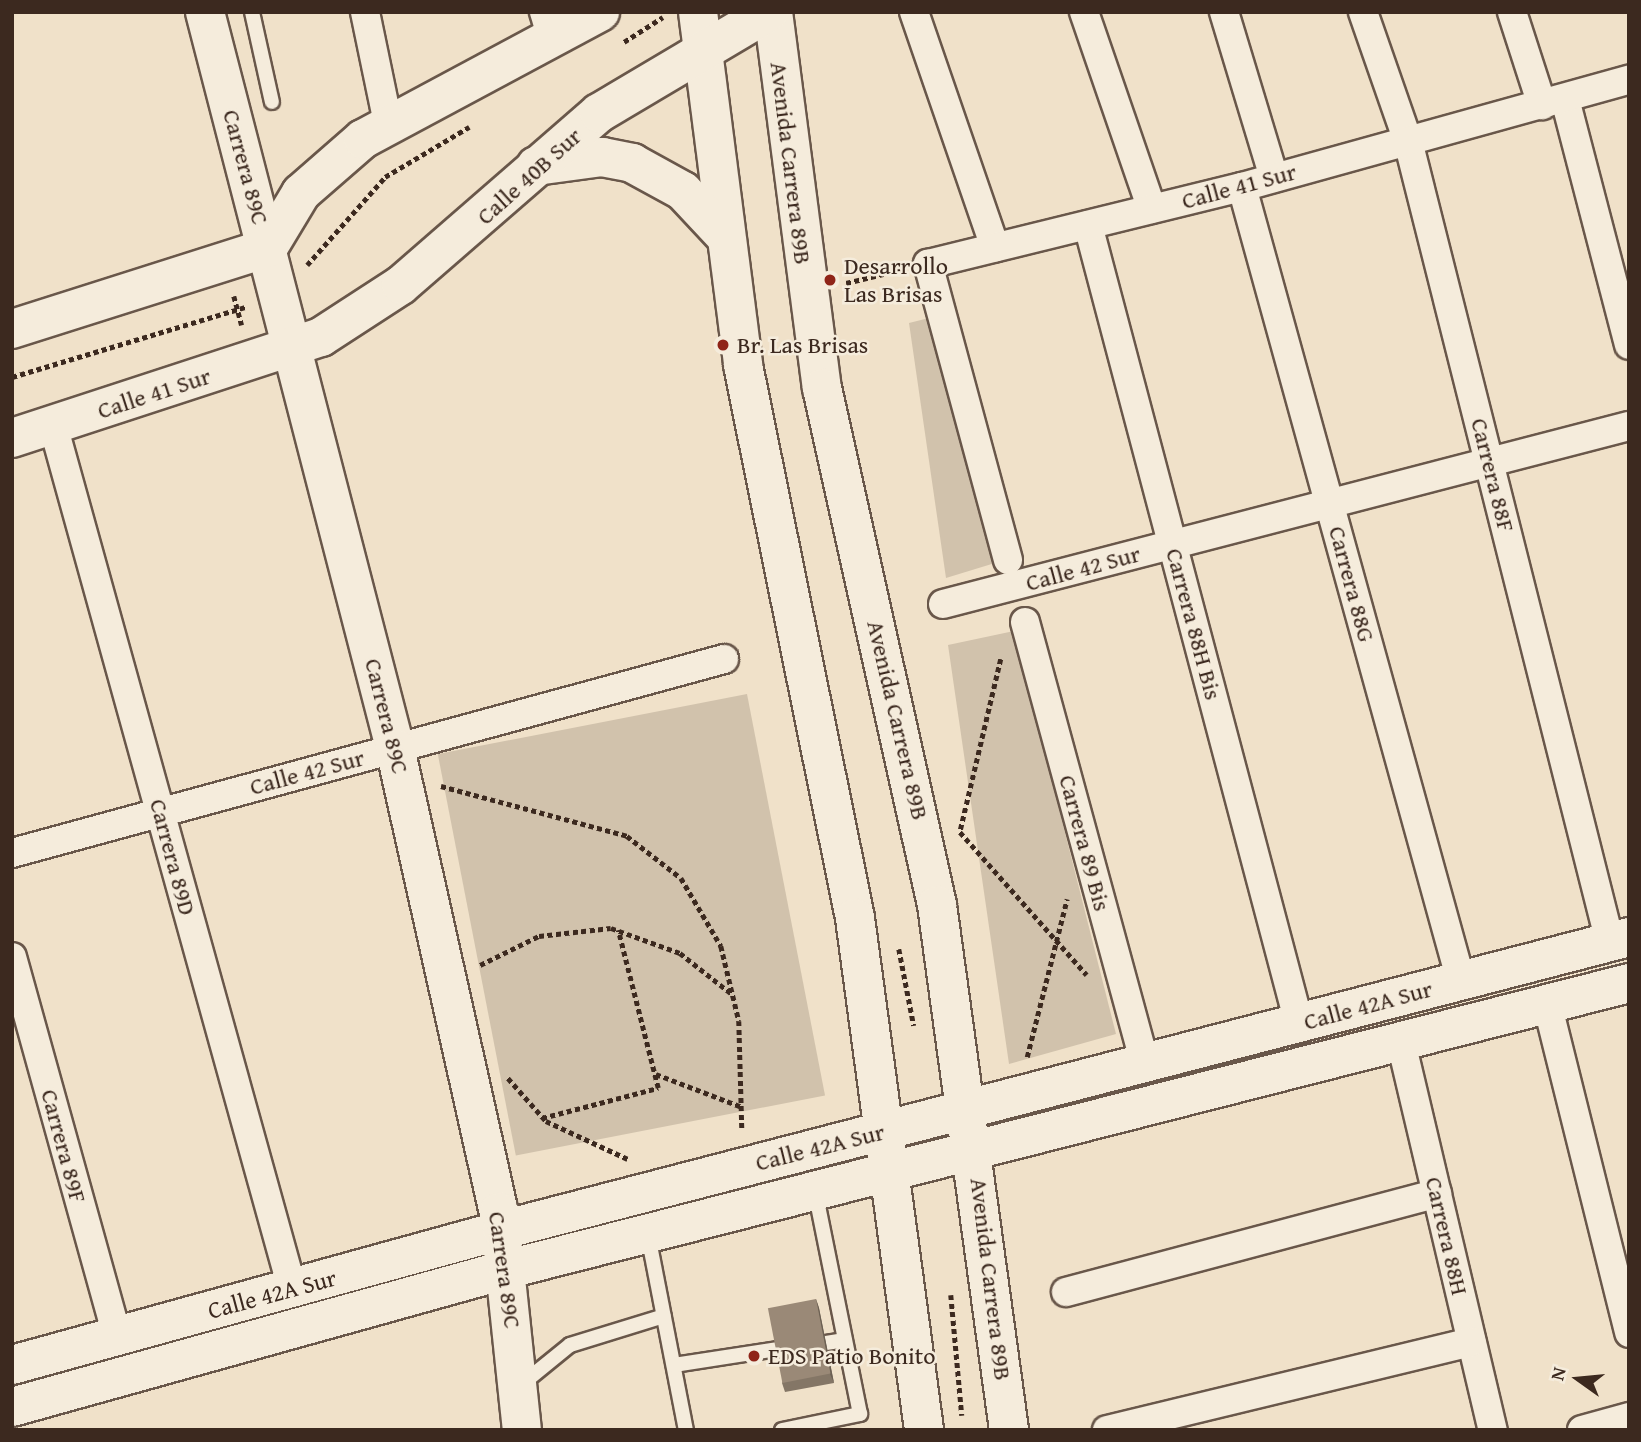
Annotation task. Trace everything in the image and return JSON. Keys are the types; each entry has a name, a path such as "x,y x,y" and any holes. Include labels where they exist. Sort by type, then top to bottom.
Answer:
{"street":[{"name":"Carrera 89C","path":"205,12 280,290 395,748 502,1230 522,1430"},
{"path":"365,12 388,123"},
{"path":"12,329 268,248 284,212 318,175 388,123 548,25 600,12"},
{"path":"698,12 743,365 840,837 887,1130 924,1430"},
{"name":"Calle 40B Sur","path":"295,349 401,285 599,113 701,50 771,12"},
{"name":"Avenida Carrera 89B","path":"771,12 822,388 913,784 968,1109 1009,1430"},
{"path":"915,12 996,247"},
{"path":"1084,12 1152,209"},
{"path":"1224,12 1274,178"},
{"name":"Carrera 88F","path":"1363,12 1408,141 1490,463 1619,940"},
{"path":"1512,12 1553,102 1629,345"},
{"name":"Calle 41 Sur","path":"928,264 1242,187 1629,80"},
{"path":"536,166 602,157 632,163 684,191 725,236"},
{"name":"Carrera 88G","path":"1242,187 1461,981"},
{"name":"Carrera 88H Bis","path":"1088,225 1299,1023"},
{"path":"928,264 1008,560"},
{"name":"Calle 41 Sur","path":"12,438 295,349"},
{"name":"Carrera 89D","path":"53,425 292,1288"},
{"name":"Calle 42 Sur","path":"943,604 1629,426"},
{"name":"Carrera 89 Bis","path":"1025,622 1145,1063"},
{"name":"Calle 42 Sur","path":"12,853 724,659"},
{"name":"Calle 42A Sur","path":"12,1365 502,1230 1619,940"},
{"name":"Carrera 89F","path":"12,957 117,1336"},
{"name":"Calle 42A Sur","path":"12,1407 508,1269 1629,983"},
{"path":"1547,1003 1629,1333"},
{"name":"Carrera 88H","path":"1401,1042 1493,1430"},
{"path":"1066,1292 1437,1193"},
{"path":"1107,1430 1472,1342"},
{"path":"1582,1430 1629,1418"}],"lane":[{"path":"252,12 272,102"},
{"path":"782,1430 860,1414 815,1191"},
{"path":"647,1233 686,1430"},
{"path":"519,1388 570,1345 664,1316"},
{"path":"826,1343 845,1340"},
{"path":"674,1365 777,1349"}],"path":[{"path":"618,45 670,12"},
{"path":"12,377 248,306 280,290 385,177 474,125"},
{"path":"846,283 928,264"},
{"path":"1003,652 960,832 1097,986"},
{"path":"430,783 573,819 627,836 658,856 705,911 733,995 743,1107 741,1139"},
{"path":"1026,1061 1069,895"},
{"path":"473,969 539,936 617,930 680,953 733,995"},
{"path":"542,1118 658,1088 617,930"},
{"path":"502,1069 542,1118 591,1147 642,1162"},
{"path":"655,1074 743,1107"},
{"path":"949,1281 963,1430"}],"shaded area":[{"path":"929,318 995,563 946,578 909,323"},
{"path":"1014,631 1116,1034 1009,1064 948,645"},
{"path":"747,694 825,1095 516,1156 438,754"}],"building":[{"path":"816,1299 831,1374 782,1383 768,1308"}],"place":[{"name":"Desarrollo Las Brisas","path":"830,280"},
{"name":"Br. Las Brisas","path":"723,345"},
{"name":"EDS Patio Bonito","path":"754,1356"}]}
